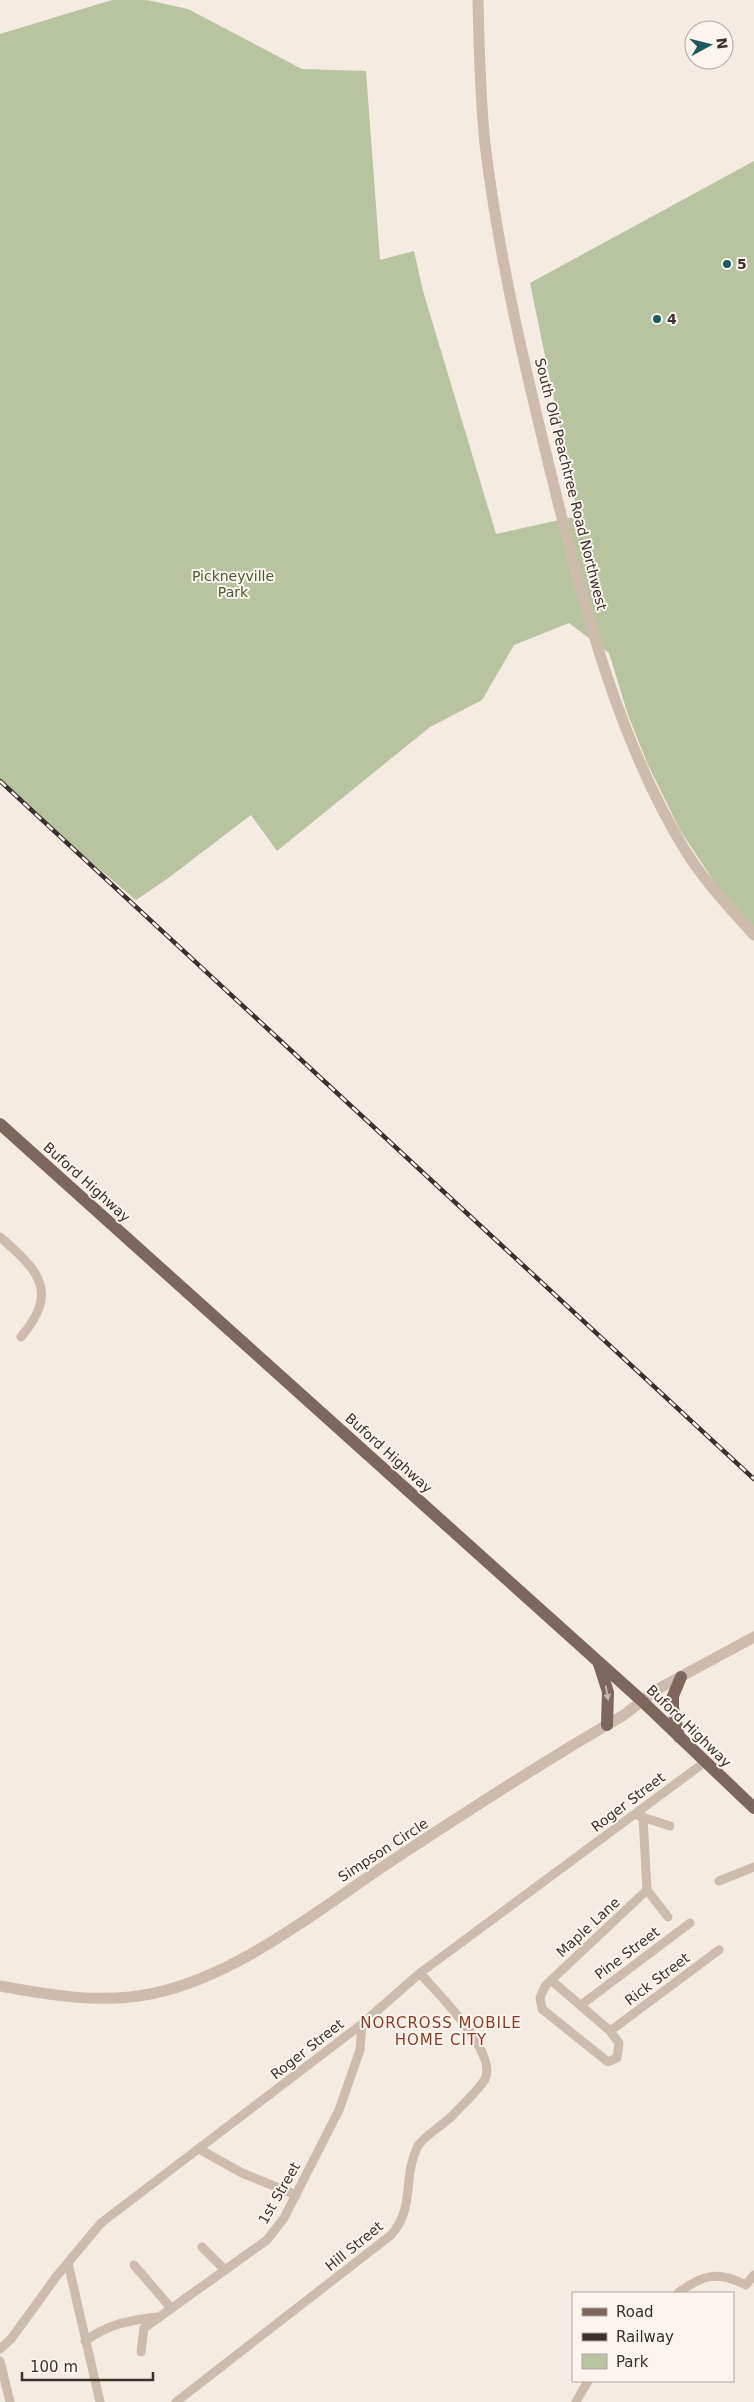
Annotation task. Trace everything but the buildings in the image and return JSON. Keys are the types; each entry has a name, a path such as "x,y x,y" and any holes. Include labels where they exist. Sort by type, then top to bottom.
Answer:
{"main road":[{"name":"Buford Highway","path":"0,1124 641,1700 754,1808"},
{"path":"598,1662 608,1692 607,1725"},
{"path":"679,1737 673,1708 673,1696 681,1676"}],"street":[{"name":"South Old Peachtree Road Northwest","path":"478,0 483,126 502,255 537,415 586,609 617,704 658,798 695,864 754,935"},
{"path":"0,1237 28,1262 40,1288 40,1310 21,1337"},
{"name":"Simpson Circle","path":"0,1986 78,1997 113,1998 150,1994 201,1979 224,1968 280,1935 410,1849 624,1715 641,1700 754,1637"},
{"name":"Roger Street","path":"0,2349 10,2339 101,2223 362,2024 420,1973 638,1816 705,1762"},
{"path":"668,1917 647,1890 638,1816 670,1826"},
{"path":"719,1881 754,1867"},
{"name":"Maple Lane","path":"551,1980 647,1890"},
{"name":"Pine Street","path":"581,2005 690,1923"},
{"name":"Rick Street","path":"610,2031 720,1950"},
{"name":"Hill Street","path":"176,2402 391,2235 401,2224 406,2208 411,2164 419,2144 442,2127 485,2079 488,2064 475,2037 420,1973"},
{"path":"551,1980 581,2005 610,2031 619,2044 617,2058 608,2062 542,2009 540,1997 551,1980"},
{"name":"1st Street","path":"141,2352 144,2328 267,2240 284,2218 339,2110 360,2050 362,2024"},
{"path":"199,2149 242,2174 296,2195"},
{"path":"202,2247 225,2270"},
{"path":"68,2263 84,2342 100,2402"},
{"path":"134,2265 171,2308"},
{"path":"679,2292 693,2282 705,2277 722,2276 746,2285 754,2275"},
{"path":"84,2342 101,2330 119,2322 157,2317"},
{"path":"0,2361 10,2402"},
{"path":"576,2402 587,2382"}],"green space":[{"name":"Pickneyville Park","path":"112,0 147,0 188,9 302,69 366,71 380,260 414,251 423,291 496,534 578,516 530,283 754,161 754,929 717,886 680,830 648,765 628,715 609,653 569,623 514,645 482,700 430,727 277,851 251,815 167,879 136,900 34,814 0,780 0,34"}],"railway":[{"path":"0,781 754,1479"}],"place":[{"name":"5","path":"727,264"},
{"name":"4","path":"657,319"}],"district":[{"name":"NORCROSS MOBILE HOME CITY","path":"441,2032"}]}
